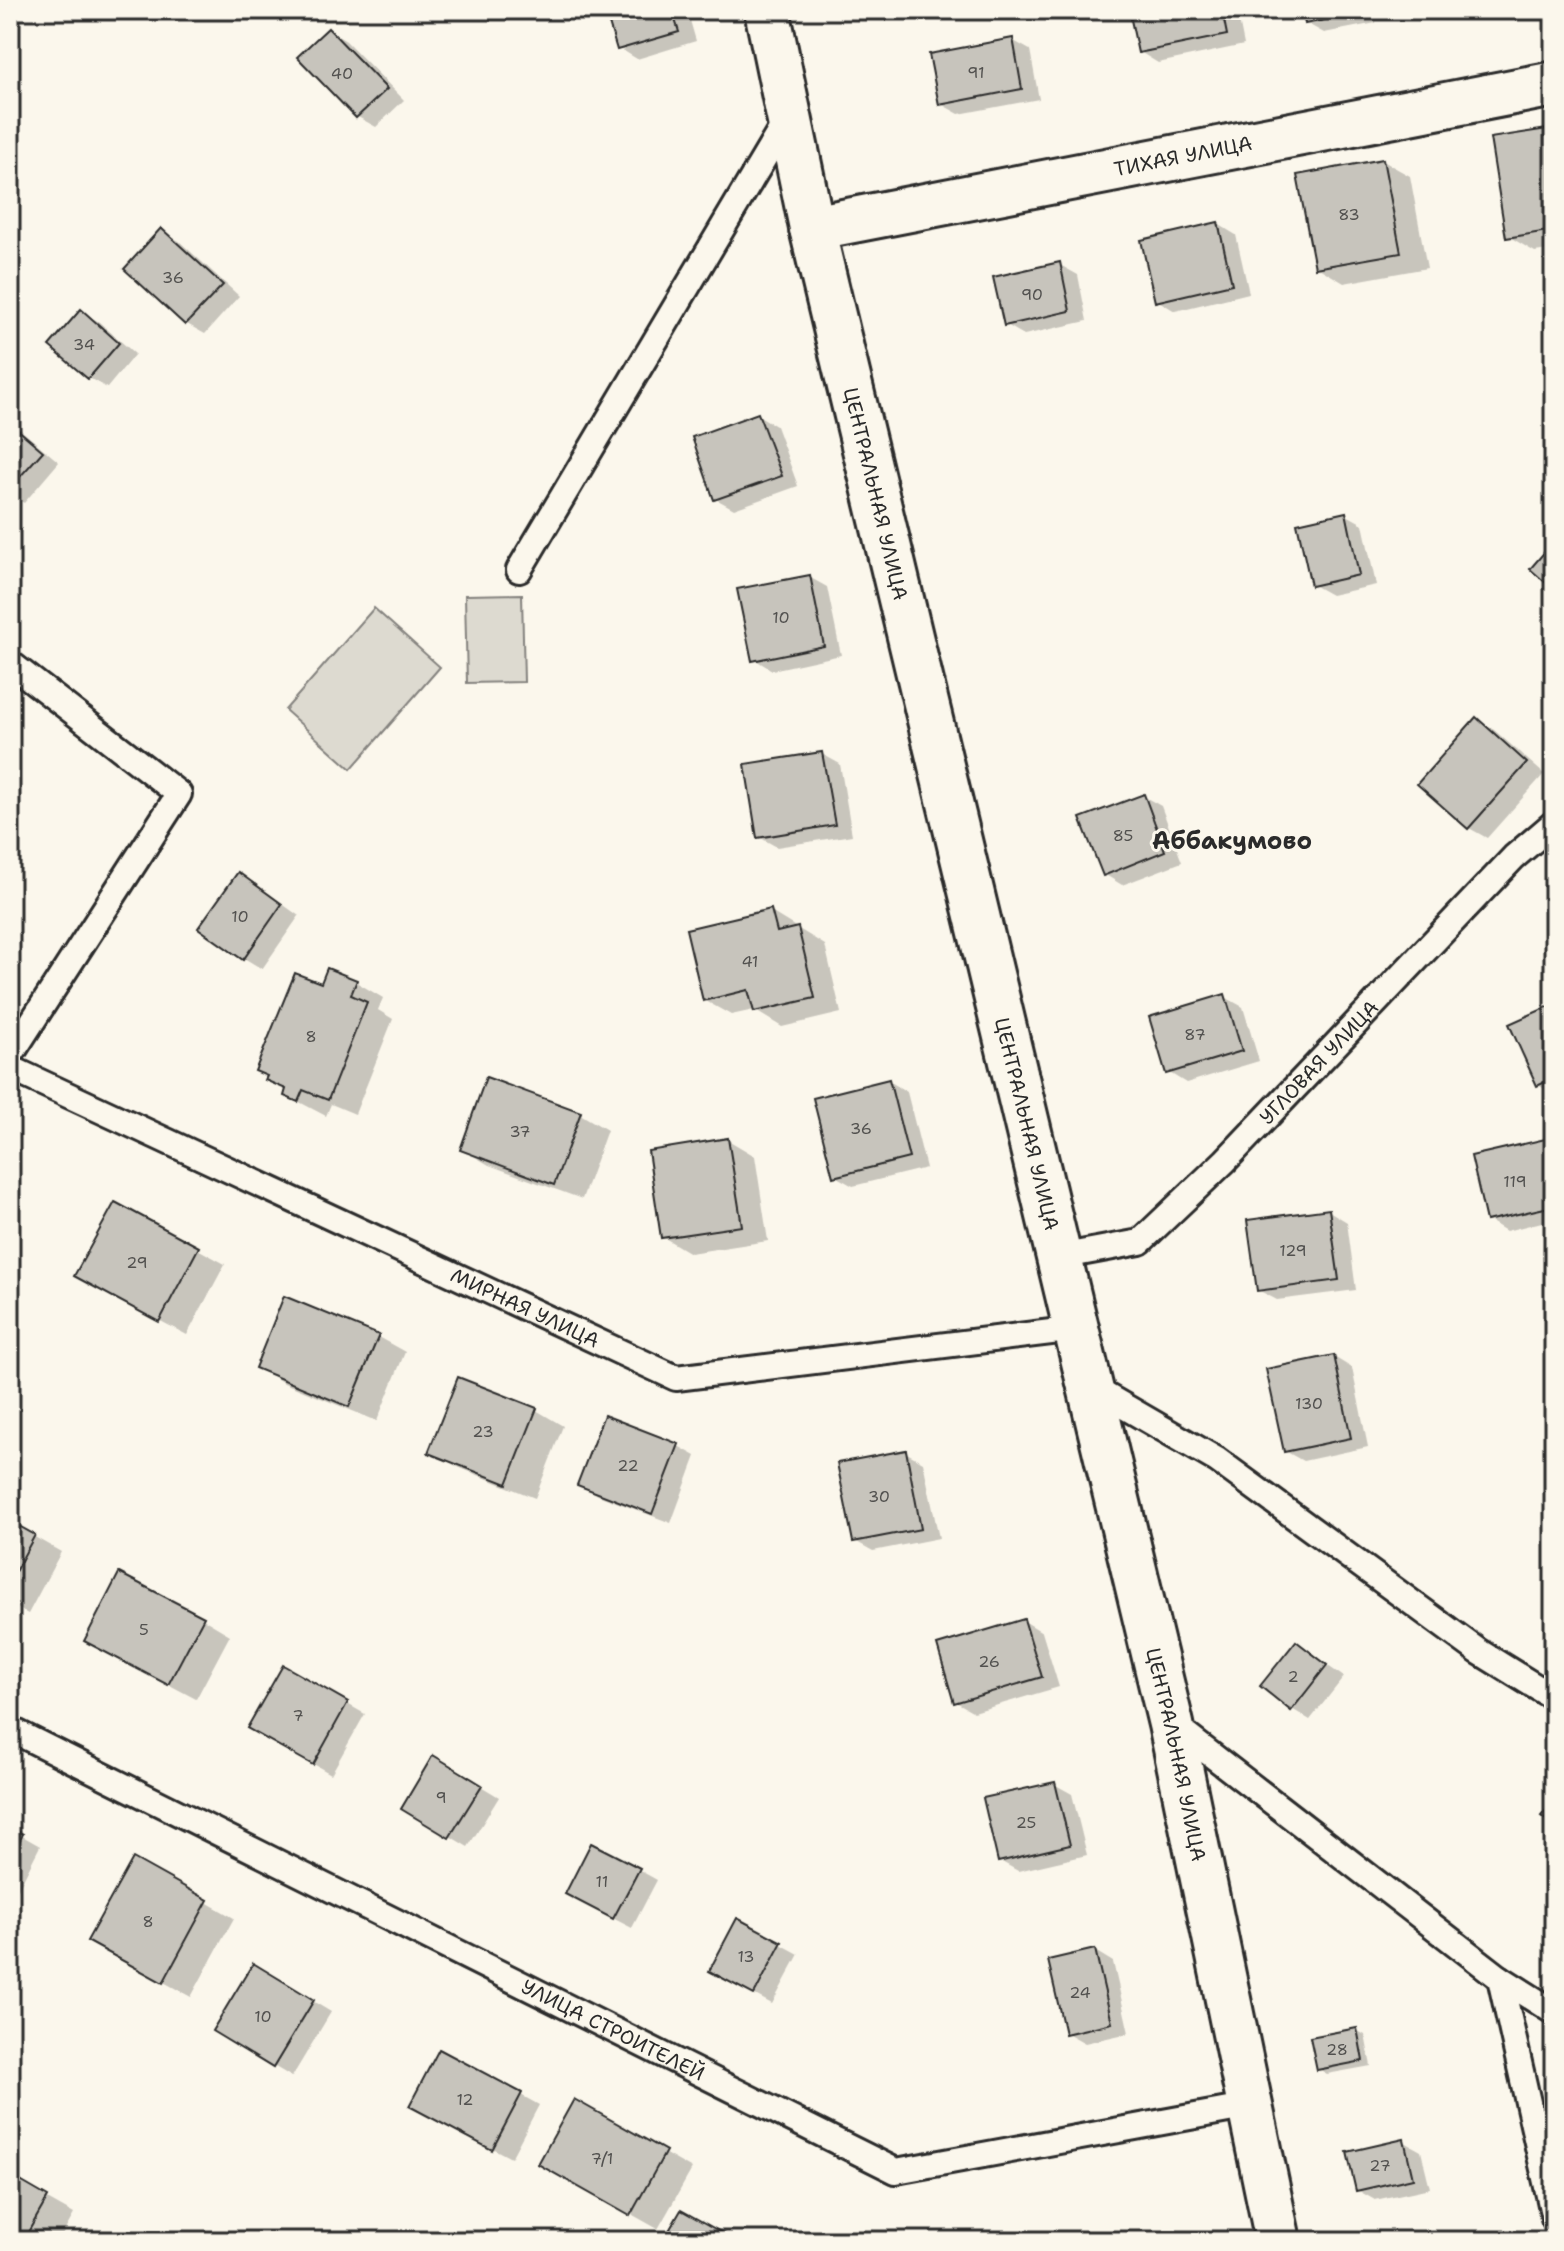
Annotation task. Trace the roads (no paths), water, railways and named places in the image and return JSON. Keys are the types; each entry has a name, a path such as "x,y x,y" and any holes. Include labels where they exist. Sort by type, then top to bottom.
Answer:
{"street":[{"name":"ЦЕНТРАЛЬНАЯ УЛИЦА","path":"767,10 812,228 1171,1724 1278,2241"},
{"name":"ТИХАЯ УЛИЦА","path":"812,228 1554,84"}],"lane":[{"path":"519,570 790,114"},
{"path":"10,663 179,794 10,1056"},
{"name":"УГЛОВАЯ УЛИЦА","path":"1059,1257 1140,1242 1225,1161 1514,857 1554,823"},
{"name":"МИРНАЯ УЛИЦА","path":"10,1068 676,1378 1076,1329"},
{"path":"1091,1387 1217,1460 1478,1651 1554,1698"},
{"path":"1171,1724 1500,1978 1554,2012"},
{"name":"УЛИЦА СТРОИТЕЛЕЙ","path":"10,1729 896,2171 1250,2106"},
{"path":"1500,1978 1554,2218"}],"district":[{"name":"Аббакумово","path":"1232,841"}]}
